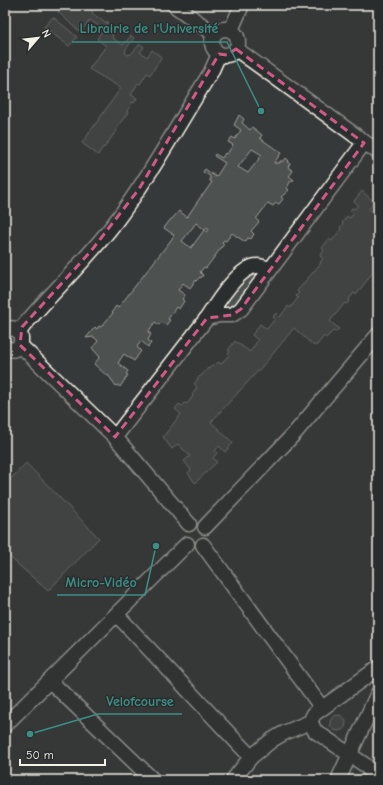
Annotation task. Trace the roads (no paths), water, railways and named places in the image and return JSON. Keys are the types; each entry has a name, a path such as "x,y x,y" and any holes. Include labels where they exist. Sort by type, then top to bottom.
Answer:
{"street":[{"path":"174,5 214,34"},
{"path":"231,30 242,5"},
{"path":"222,29 231,30 238,38 236,49 227,55 219,54 212,45 214,34 222,29"},
{"path":"236,49 378,152"},
{"path":"5,347 13,350 20,338 24,324 113,225 139,188 212,69 219,54"},
{"path":"207,318 219,315 232,315 241,309 364,143"},
{"path":"116,437 207,318 218,301 242,272 250,267 258,266 270,269"},
{"path":"5,331 12,329 116,437 189,524"},
{"path":"205,527 294,434 377,337"},
{"path":"199,523 205,527 208,536 203,545 193,548 187,544 183,538 183,534 189,524 199,523"},
{"path":"5,725 187,544"},
{"path":"203,545 322,708"},
{"path":"117,615 251,757"},
{"path":"233,780 251,757 272,740 310,722 314,714 378,668"},
{"path":"50,681 153,780"},
{"path":"338,780 378,693"},
{"path":"310,722 315,731 365,765 378,779"}],"place":[{"name":"Librairie de l'Université","path":"261,111"},
{"name":"Micro-Vidéo","path":"156,546"},
{"name":"Velofcourse","path":"30,734"}]}
